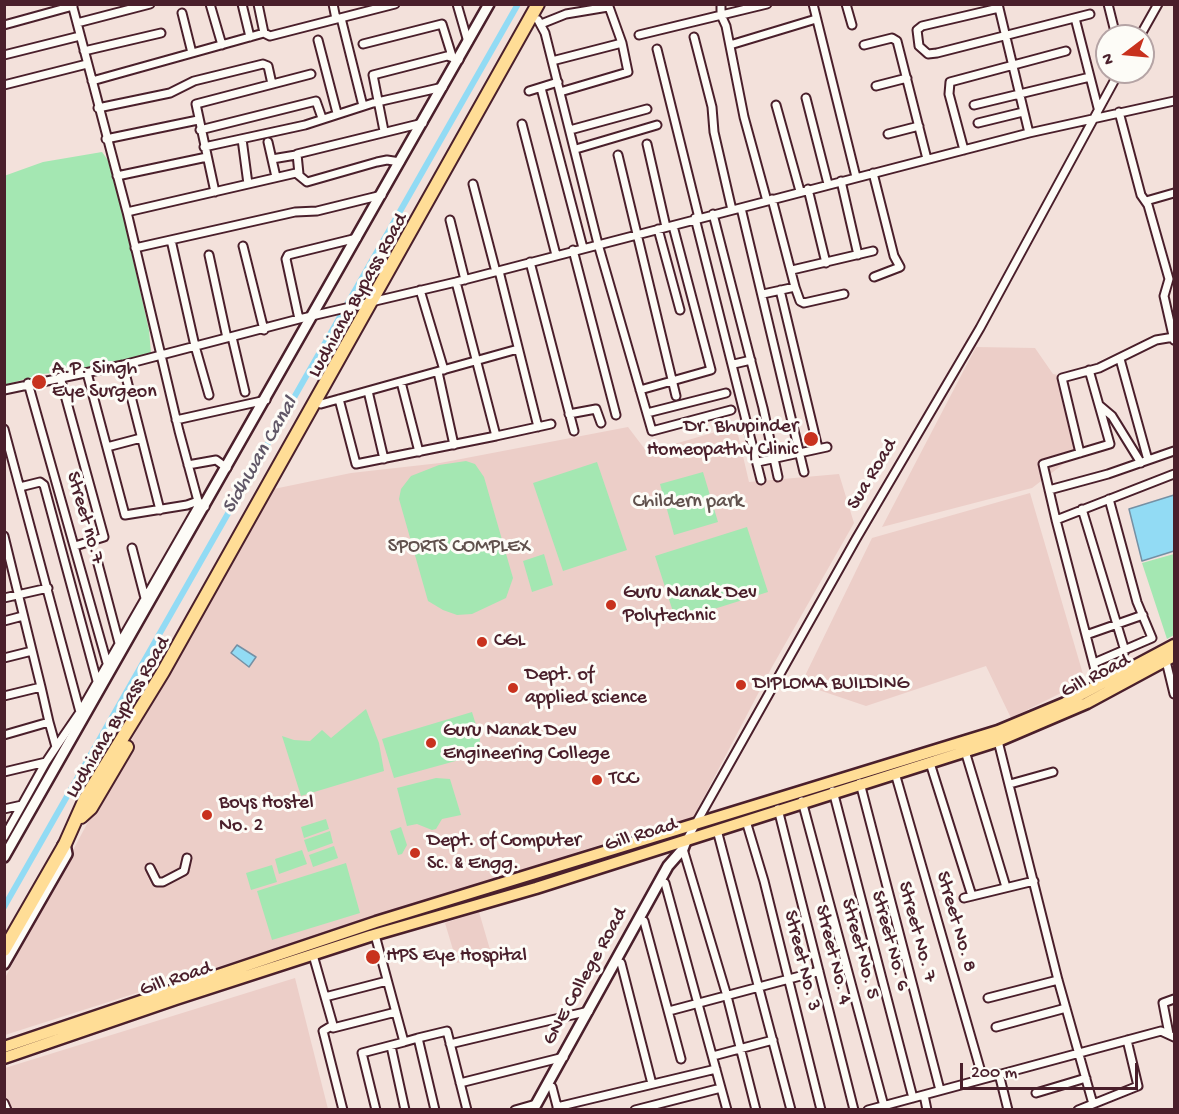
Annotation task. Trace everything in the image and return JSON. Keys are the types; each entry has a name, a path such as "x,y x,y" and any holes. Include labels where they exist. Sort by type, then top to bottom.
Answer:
{"highway":[{"name":"Ludhiana Bypass Road","path":"4,950 76,823 85,799 163,672 538,4"},
{"name":"Ludhiana Bypass Road","path":"76,823 91,808 169,676 321,404 370,302 539,22 547,4"}],"main road":[{"name":"Gill Road","path":"4,1047 376,922 694,826 1008,727 1099,685 1174,645"},
{"name":"Gill Road","path":"4,1058 375,935 685,845 717,830 802,801 998,741 1077,707 1170,659"}],"street":[{"path":"77,23 150,4"},
{"path":"210,4 222,45"},
{"path":"242,4 250,37"},
{"path":"264,33 258,6 268,4"},
{"path":"333,4 363,106"},
{"path":"92,81 264,33 270,36 395,4"},
{"path":"457,4 468,42"},
{"path":"721,4 721,15 730,45 747,126 800,301 804,303 844,294"},
{"path":"639,34 767,4"},
{"path":"813,4 856,177"},
{"path":"846,4 852,25"},
{"path":"1108,4 1113,24"},
{"path":"1147,24 1158,4"},
{"path":"4,25 72,5 106,140 127,212 176,420 201,504 4,857"},
{"path":"4,837 46,762 80,712 145,598 201,504 227,468 316,315 443,87 455,58 468,42 486,6"},
{"path":"560,92 627,74 622,43 608,6 539,22 558,82 560,92 570,130 576,149 598,244 652,431 731,411"},
{"path":"1029,133 1012,66 1005,34 998,6 922,26 917,30 922,52 928,54 1005,34 1090,14"},
{"path":"183,13 192,53"},
{"path":"1075,18 1098,108"},
{"path":"730,45 816,19"},
{"path":"363,44 443,25 455,58"},
{"path":"84,51 161,33"},
{"path":"4,55 80,36"},
{"path":"694,37 712,107 714,132 732,210"},
{"path":"864,45 892,38 899,48 927,159"},
{"path":"318,40 337,113"},
{"path":"552,61 622,43"},
{"path":"657,49 761,480"},
{"path":"964,150 949,94 950,82 1066,51"},
{"path":"384,131 373,75 455,58"},
{"path":"4,85 87,64"},
{"path":"98,108 170,93 194,81 263,64 268,66 272,84"},
{"path":"215,192 196,104 311,74"},
{"path":"974,105 1090,77"},
{"path":"876,86 907,78"},
{"path":"529,91 558,82"},
{"name":"Sua Road","path":"685,845 856,539 980,328 1112,84"},
{"path":"204,147 305,125 337,113 443,87"},
{"path":"541,88 583,248"},
{"path":"806,98 828,184"},
{"path":"200,130 316,101 322,118"},
{"path":"4,390 60,376 123,365 299,319 497,272 636,233 1029,133 1174,101"},
{"path":"776,105 826,262"},
{"path":"570,130 647,109"},
{"path":"978,123 1023,111"},
{"path":"1080,453 1061,381 1069,375 1120,359 1150,342 1174,338 1164,296 1169,279 1146,201 1141,195 1119,112"},
{"path":"106,140 198,120"},
{"path":"272,159 423,123"},
{"path":"522,124 556,255"},
{"path":"576,149 657,126"},
{"path":"888,134 919,126"},
{"path":"242,139 248,184"},
{"path":"268,142 276,177"},
{"path":"640,390 711,370 647,144"},
{"path":"618,154 676,396"},
{"path":"296,155 299,174 307,182 377,162 387,160 400,162"},
{"path":"117,176 207,157"},
{"path":"873,173 894,256 900,267 874,277"},
{"path":"127,212 276,177 299,174"},
{"path":"841,181 858,255"},
{"path":"473,184 538,427"},
{"path":"1146,201 1174,194"},
{"path":"135,248 295,212 317,211 382,195"},
{"path":"741,208 804,472"},
{"path":"713,214 751,360 778,477"},
{"path":"450,220 465,280"},
{"path":"658,229 680,310"},
{"path":"299,319 286,259 288,255 357,238"},
{"path":"171,240 195,346 209,395"},
{"path":"243,246 264,330"},
{"path":"573,250 616,415"},
{"path":"792,270 873,251"},
{"path":"209,255 245,392"},
{"path":"530,262 574,430"},
{"path":"456,282 496,436"},
{"path":"763,294 795,287"},
{"path":"420,290 441,371 454,445"},
{"path":"780,290 818,448"},
{"path":"321,404 518,349"},
{"path":"1120,359 1144,462"},
{"path":"734,364 751,360"},
{"path":"123,365 160,510"},
{"path":"1089,370 1110,444 1043,464 1099,685"},
{"path":"87,373 124,513 128,516 201,504"},
{"path":"60,376 104,538 75,546"},
{"path":"401,382 419,452"},
{"name":"Street no.7","path":"28,383 107,663"},
{"path":"368,391 384,459"},
{"path":"647,414 726,393"},
{"path":"339,399 354,463 359,464 551,424"},
{"path":"176,420 266,400"},
{"path":"1099,405 1112,416 1144,462"},
{"path":"569,414 596,409 600,423"},
{"path":"4,429 43,567 80,712"},
{"path":"107,447 141,438"},
{"path":"758,462 827,447"},
{"path":"1048,490 1174,451"},
{"path":"188,465 216,460 227,468"},
{"path":"1056,520 1174,474"},
{"path":"20,487 40,482 44,485 97,681"},
{"path":"1094,663 1152,638 1143,615 1109,499"},
{"path":"1082,509 1125,651"},
{"path":"4,536 56,747"},
{"path":"132,548 145,598"},
{"path":"97,560 119,643"},
{"path":"4,598 48,588"},
{"path":"1086,635 1143,615"},
{"path":"4,621 23,616"},
{"path":"4,658 32,651"},
{"path":"1170,659 1174,694"},
{"path":"4,696 41,687"},
{"path":"4,735 50,722"},
{"path":"998,741 1058,980 1093,1104"},
{"path":"965,751 1006,887"},
{"path":"4,772 46,762"},
{"path":"930,763 972,896"},
{"path":"1010,784 1053,772"},
{"name":"Street No. 8","path":"895,773 983,1079"},
{"name":"Street No. 7","path":"860,783 940,1090"},
{"name":"Street No. 6","path":"833,791 913,1098"},
{"name":"Street No. 5","path":"802,801 884,1106"},
{"path":"4,809 22,805"},
{"name":"Street No. 4","path":"778,809 854,1110"},
{"name":"Street No. 3","path":"746,821 764,881 821,1110"},
{"path":"717,830 761,988 791,1110"},
{"path":"685,845 728,996 756,1110"},
{"name":"GNE College Road","path":"536,1108 668,866 672,864 685,845"},
{"path":"4,940 56,848 62,849 67,854 4,964"},
{"path":"150,868 160,883 184,871 187,858"},
{"name":"GNE College Road","path":"536,1108 552,1087 666,883 673,870 672,864"},
{"path":"964,898 1034,881"},
{"path":"666,883 727,1110"},
{"path":"644,921 681,1059"},
{"path":"375,935 404,1042"},
{"path":"313,955 333,1028"},
{"path":"621,963 652,1084"},
{"path":"669,1011 819,971"},
{"path":"988,999 1058,980"},
{"path":"325,997 387,981"},
{"path":"1172,1035 1163,1003 1174,999"},
{"path":"996,1027 1066,1008"},
{"path":"450,1044 589,1011"},
{"path":"343,1110 323,1031 396,1012"},
{"path":"376,1110 362,1053 446,1030 467,1110"},
{"path":"868,1110 1163,1030 1172,1035"},
{"path":"418,1038 435,1110"},
{"path":"713,1056 773,1040"},
{"path":"1078,1110 1138,1086 1127,1040"},
{"path":"391,1046 405,1110"},
{"path":"460,1083 564,1057"},
{"path":"552,1087 557,1108 716,1069"},
{"path":"999,1074 1008,1110"},
{"path":"1036,1093 1086,1078"},
{"path":"635,1110 721,1088"},
{"path":"924,1095 927,1110"},
{"path":"4,1103 7,1110"},
{"path":"515,1110 536,1108"}],"shaded area":[{"path":"976,347 1035,348 1053,374 1064,376 1083,449 1032,488 882,527"},
{"name":"Guru Nanak Dev Engineering College","path":"736,426 749,482 839,474 854,523 772,667 693,818 634,834 5,1035 5,978 264,491 351,473 440,463 628,427 647,452"},
{"path":"1030,493 1085,681 1011,718 986,666 866,706 801,684 872,538"},
{"path":"479,912 491,953 457,963 445,923"},
{"path":"295,978 328,1109 5,1110 5,1068"}],"green space":[{"path":"102,152 110,163 117,189 149,330 151,353 84,370 42,374 5,385 4,176 43,162"},
{"name":"SPORTS COMPLEX","path":"466,461 475,464 484,477 513,578 506,598 472,614 457,615 428,601 399,499 401,489 411,476 439,465"},
{"path":"597,462 627,550 563,571 533,483"},
{"name":"Childern park","path":"703,472 718,522 674,535 660,484"},
{"path":"747,527 768,592 676,621 655,556"},
{"path":"544,554 553,585 532,592 523,561"},
{"path":"1174,554 1174,635 1167,639 1142,563"},
{"path":"366,709 379,743 384,771 301,796 282,736 294,740 310,741 322,730 331,738"},
{"path":"472,712 480,738 479,751 470,757 394,778 382,739"},
{"path":"436,778 450,779 461,815 442,819 436,829 432,830 417,824 407,826 397,788"},
{"path":"326,819 329,829 304,838 301,827"},
{"path":"401,827 407,845 402,854 398,855 390,831"},
{"path":"330,831 333,843 308,852 304,840"},
{"path":"334,846 338,858 313,867 309,855"},
{"path":"302,850 307,864 279,874 275,859"},
{"path":"346,863 360,913 272,940 257,891"},
{"path":"272,865 277,882 251,890 246,873"}],"water":[{"path":"1174,495 1174,551 1142,561 1129,509"},
{"path":"237,645 256,657 249,667 231,653"}],"waterway":[{"name":"Sidhwan Canal","path":"4,907 518,4"}],"place":[{"name":"A.P. Singh Eye Surgeon","path":"39,382"},
{"name":"Dr. Bhupinder Homeopathy Clinic","path":"811,439"},
{"name":"Guru Nanak Dev Polytechnic","path":"611,605"},
{"name":"CGL","path":"482,642"},
{"name":"DIPLOMA BUILDING","path":"741,685"},
{"name":"Dept. of applied science","path":"513,688"},
{"name":"Guru Nanak Dev Engineering College","path":"431,743"},
{"name":"TCC","path":"597,780"},
{"name":"Boys Hostel No. 2","path":"207,815"},
{"name":"Dept. of Computer Sc. & Engg.","path":"415,853"},
{"name":"HPS Eye Hospital","path":"373,957"}]}
